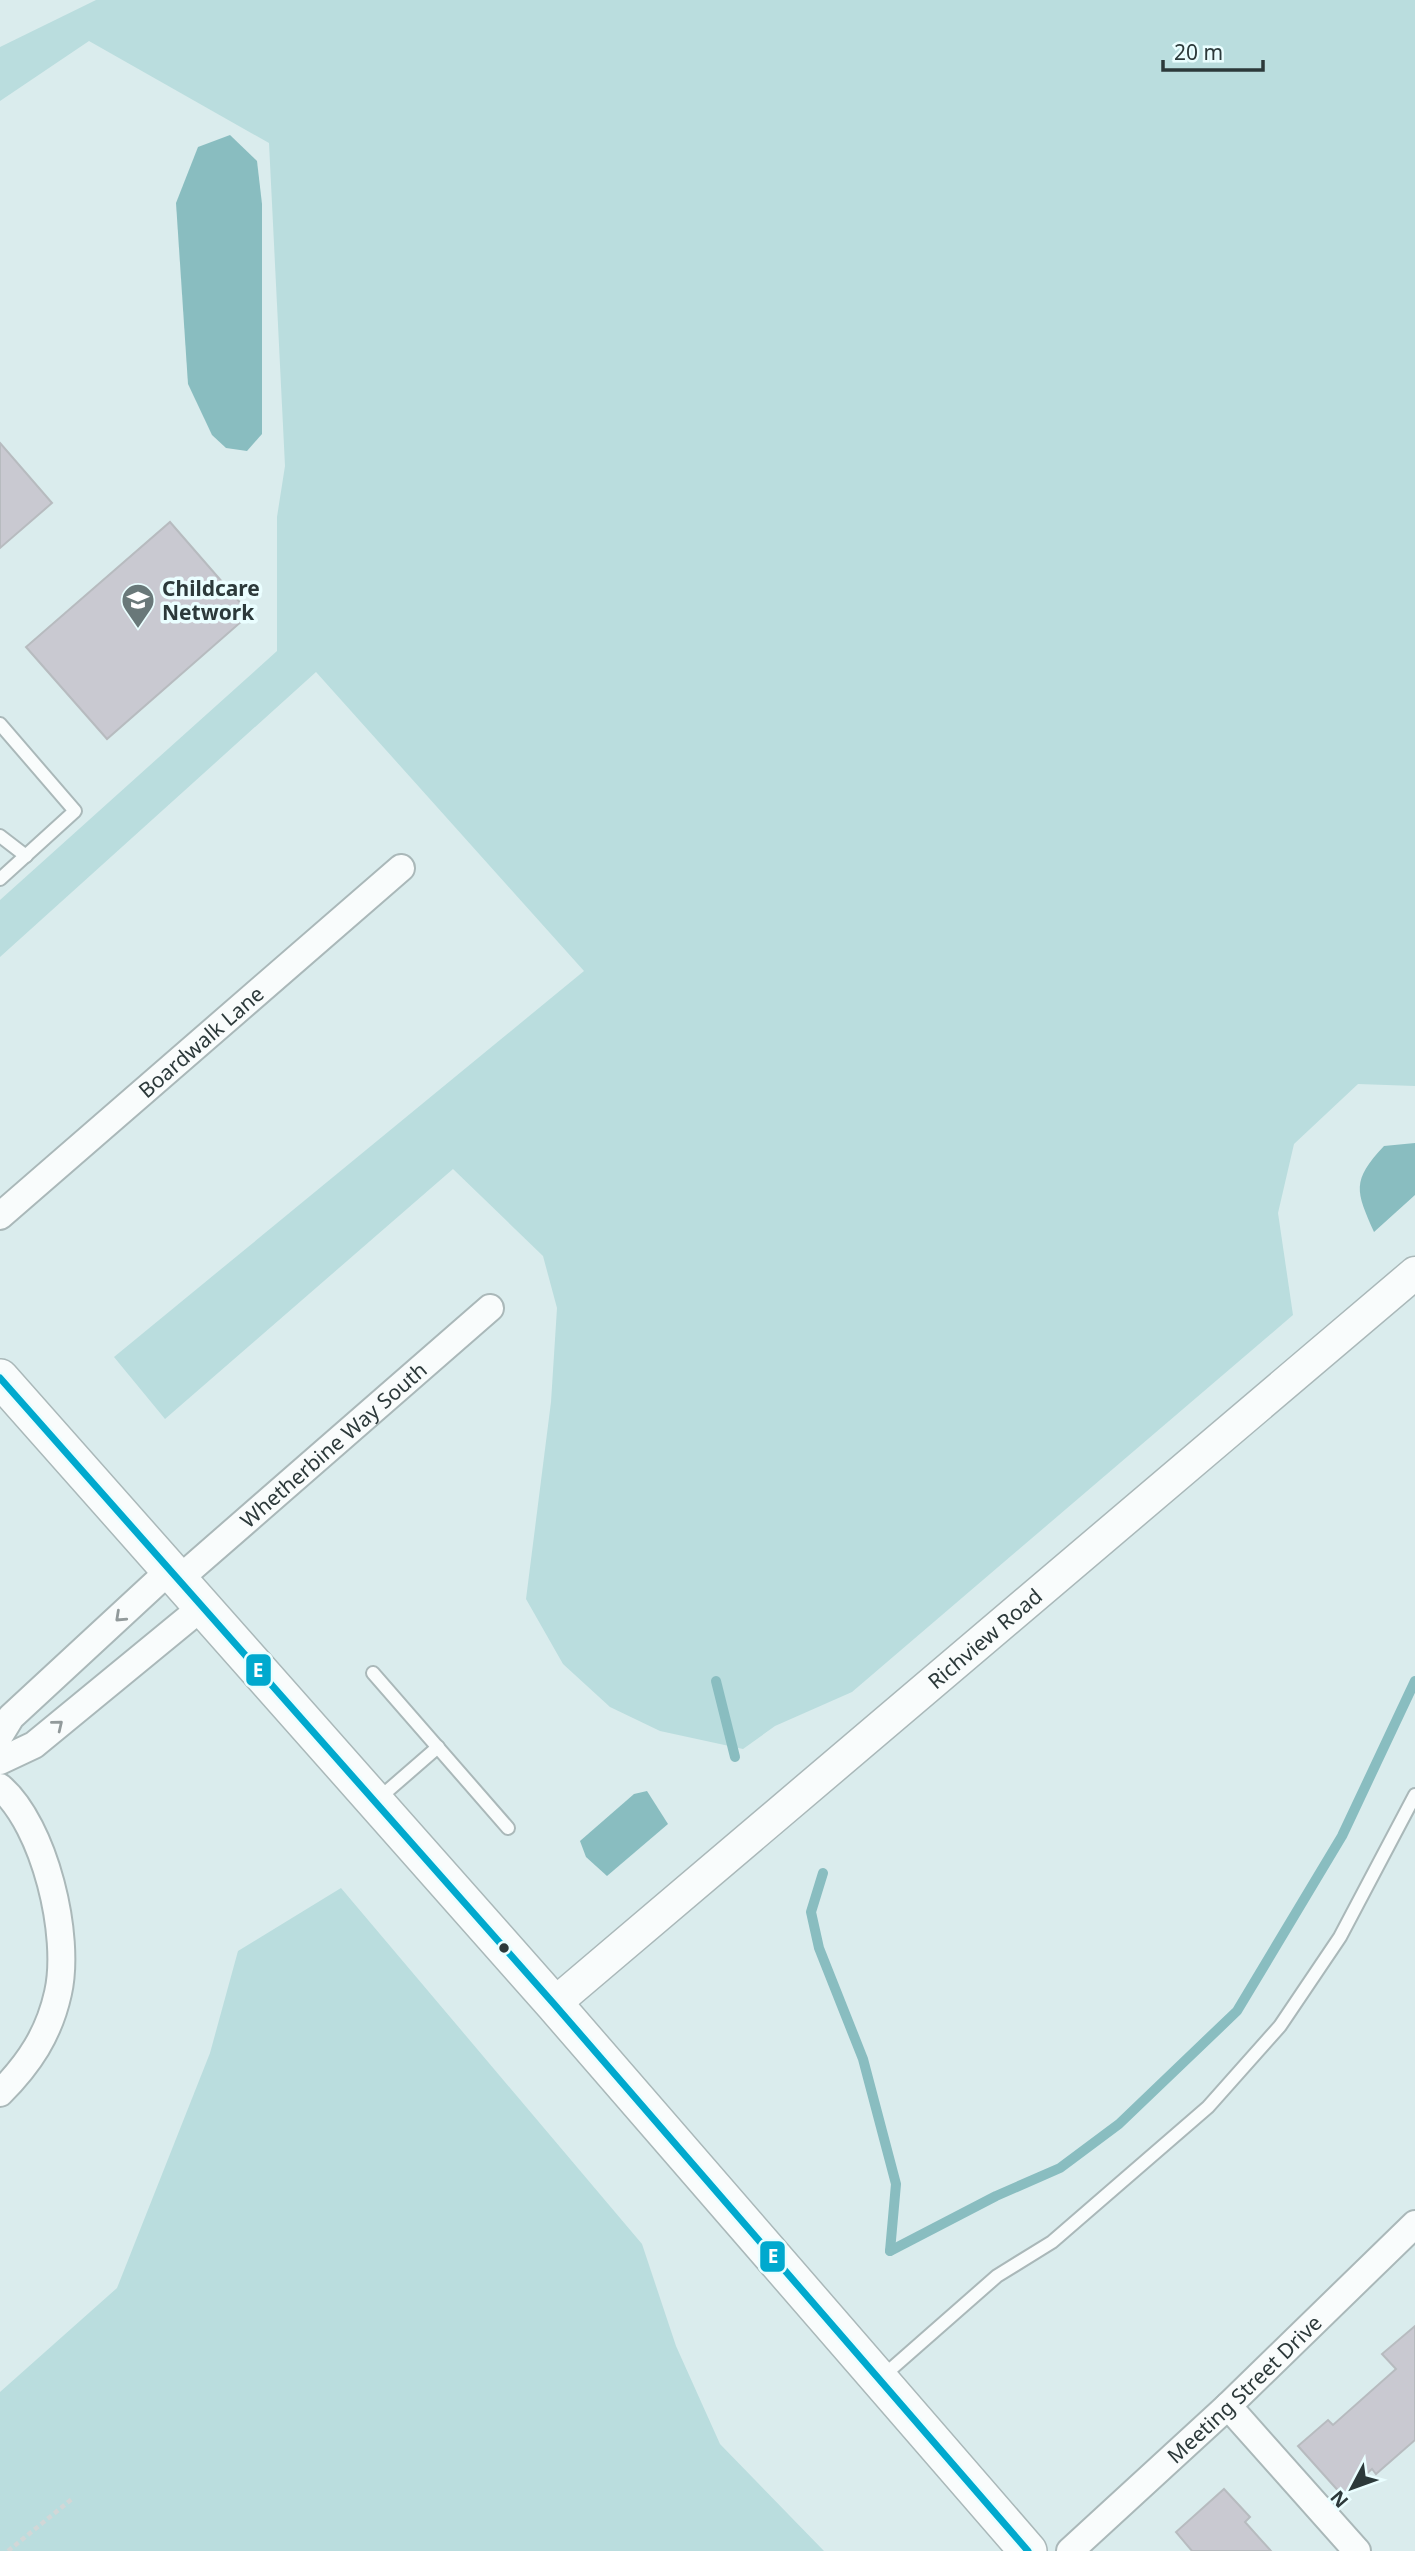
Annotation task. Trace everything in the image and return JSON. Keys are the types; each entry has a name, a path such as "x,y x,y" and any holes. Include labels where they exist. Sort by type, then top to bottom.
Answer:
{"main road":[{"path":"0,1378 554,2004 1028,2551"}],"street":[{"name":"Boardwalk Lane","path":"0,1216 401,868"},
{"name":"Richview Road","path":"554,2004 1415,1273"},
{"name":"Whetherbine Way South","path":"0,1735 10,1717 490,1308"},
{"path":"0,1761 34,1745 202,1607"},
{"path":"0,1787 26,1822 45,1864 61,1952 59,1990 47,2028 23,2070 0,2093"},
{"name":"Meeting Street Drive","path":"1070,2551 1228,2406 1415,2224"},
{"path":"1228,2406 1357,2551"}],"lane":[{"path":"0,724 75,811 0,879"},
{"path":"0,836 26,856"},
{"path":"373,1673 509,1828"},
{"path":"374,1803 438,1747"},
{"path":"879,2380 997,2276 1052,2242 1208,2107 1280,2026 1332,1948 1415,1795"}],"path":[{"path":"8,2551 72,2499"}],"shaded area":[{"path":"96,0 1415,0 1415,1086 1358,1084 1294,1144 1278,1213 1293,1315 852,1692 775,1726 743,1749 660,1731 610,1707 563,1664 526,1599 551,1402 557,1308 543,1256 453,1169 165,1419 114,1357 584,971 316,672 0,957 0,900 277,651 277,517 285,466 269,143 89,41 0,101 0,47"},
{"path":"230,135 257,161 262,204 262,434 247,451 226,448 212,435 188,384 176,203 198,147"},
{"path":"1415,1143 1415,1195 1374,1232 1361,1196 1360,1187 1366,1168 1384,1146"},
{"path":"647,1791 668,1824 607,1876 586,1857 580,1841 634,1794"},
{"path":"341,1888 642,2244 676,2346 720,2444 824,2551 0,2551 0,2392 117,2288 210,2053 238,1951"}],"building":[{"path":"0,443 52,503 0,548"},
{"name":"Childcare Network","path":"170,522 250,614 107,739 26,647"},
{"path":"1415,2326 1415,2440 1376,2474 1372,2469 1342,2495 1298,2446 1328,2420 1333,2425 1396,2369 1382,2354"},
{"path":"1224,2489 1250,2517 1245,2522 1271,2551 1192,2551 1176,2532"}],"waterway":[{"path":"716,1681 735,1757"},
{"path":"890,2251 996,2196 1060,2168 1119,2124 1237,2011 1342,1836 1415,1681"},
{"path":"823,1873 811,1912 819,1948 863,2059 896,2184 890,2251"}],"transit line":[{"name":"E","path":"0,1378 554,2004 1028,2551"}],"place":[{"name":"Childcare Network","path":"138,630"}]}
